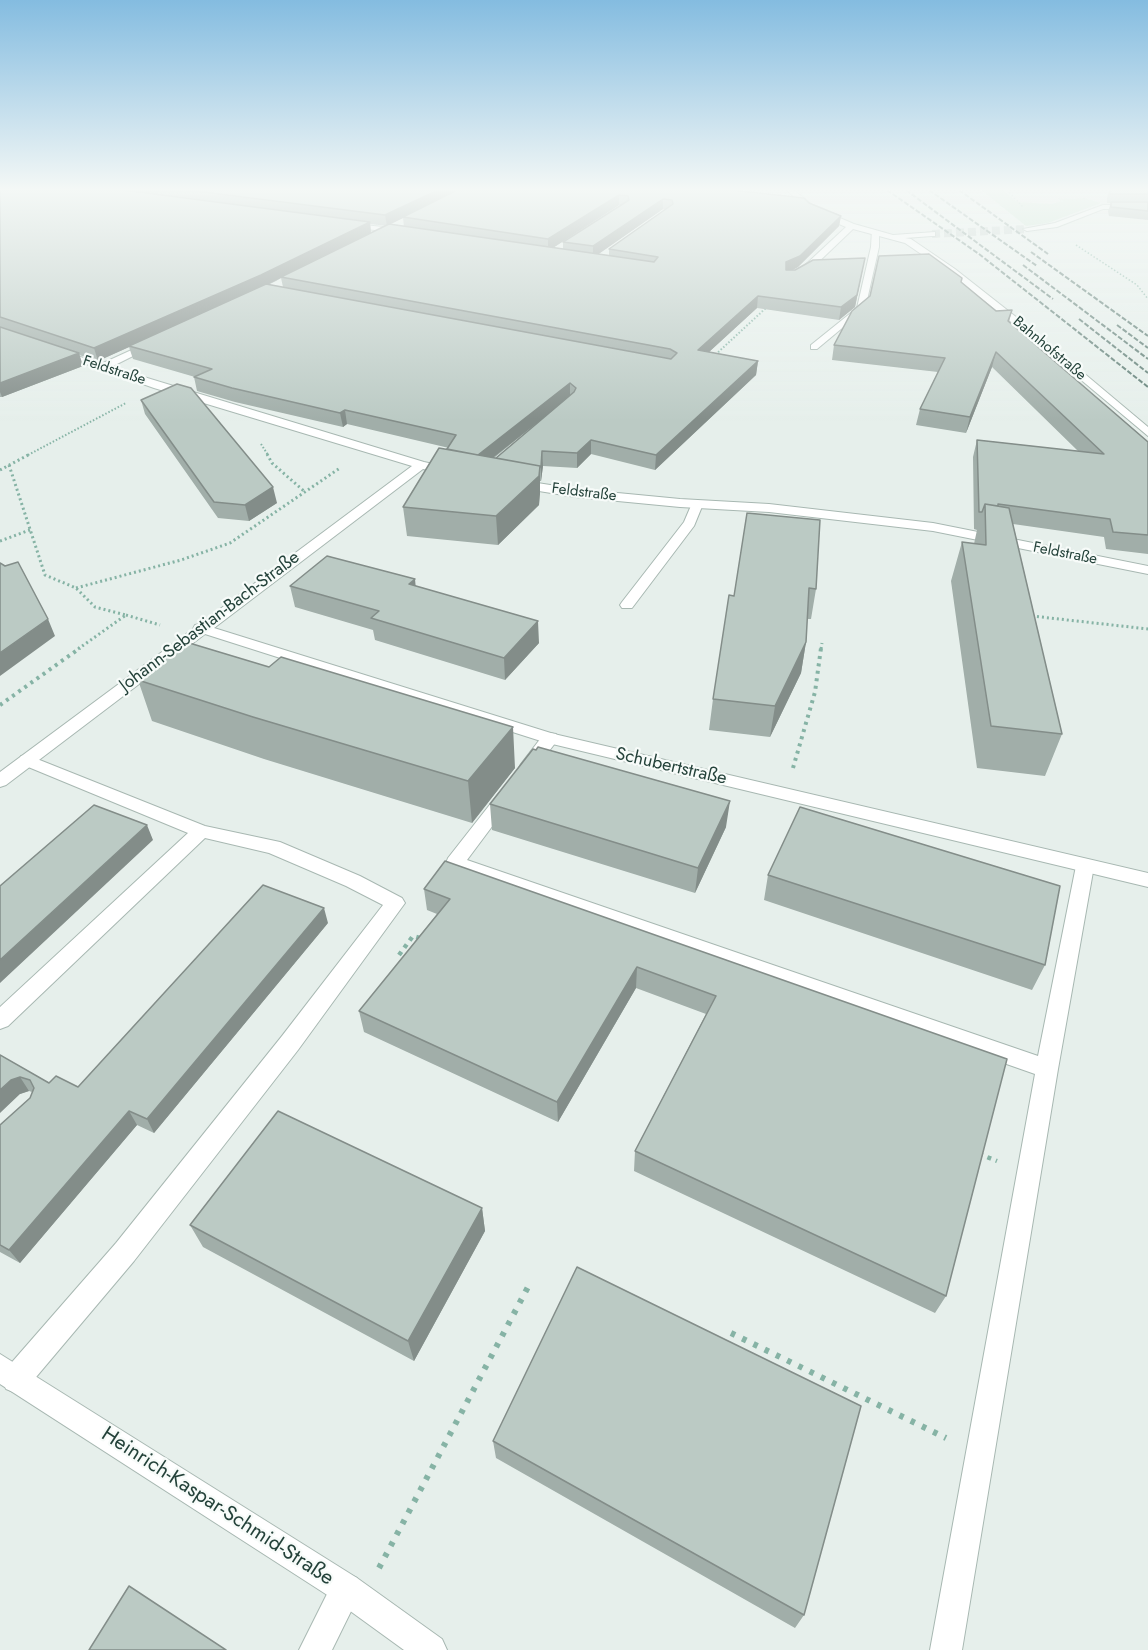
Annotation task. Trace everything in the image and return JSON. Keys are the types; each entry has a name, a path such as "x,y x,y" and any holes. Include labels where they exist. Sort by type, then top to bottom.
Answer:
{"street":[{"path":"789,278 808,267"},
{"path":"814,347 861,309 870,267"},
{"name":"Bahnhofstraße","path":"946,267 1027,330 1148,433"},
{"path":"102,367 159,341"},
{"name":"Feldstraße","path":"46,348 158,386 421,465 467,476"},
{"name":"Johann-Sebastian-Bach-Straße","path":"0,781 421,465"},
{"name":"Feldstraße","path":"502,482 576,493 769,508 933,527 1148,570"},
{"path":"627,605 690,523 696,504"},
{"name":"Schubertstraße","path":"201,628 550,738 1148,880"},
{"path":"550,738 455,864 1047,1069"},
{"path":"5,1373 125,1252 283,1052 396,903 353,881 273,847 201,831 27,760"},
{"path":"0,1020 201,831"},
{"path":"946,1650 1047,1069 1085,866"},
{"name":"Heinrich-Kaspar-Schmid-Straße","path":"5,1373 354,1595 431,1650"},
{"path":"315,1650 354,1595"}],"path":[{"path":"1109,267 1137,285 1148,299"},
{"path":"711,358 795,282 789,278"},
{"path":"746,315 756,317"},
{"path":"0,470 158,386"},
{"path":"76,588 181,560 230,543 368,449"},
{"path":"0,705 126,615 95,607 76,588 45,575 9,465"},
{"path":"0,541 31,530"},
{"path":"1028,615 1148,629"},
{"path":"785,795 815,692 822,643"},
{"path":"398,956 413,936 424,940"},
{"path":"974,1152 1029,1174"},
{"path":"354,1595 528,1287"},
{"path":"731,1333 980,1455"}],"building":[{"path":"0,267 277,267 94,348 0,317"},
{"path":"301,267 786,267 786,270 795,270 800,267 863,267 857,295 841,307 758,296 698,350 758,361 656,455 591,440 577,453 542,451 541,467 496,458 574,392 576,388 570,383 478,455 447,449 456,435 345,410 340,413 232,388 194,377 212,369 129,346 266,284 671,359 677,353 670,349 281,277"},
{"path":"877,267 947,267 962,278 961,282 996,311 1012,310 1008,321 1148,442 1148,535 1113,532 1110,519 998,504 998,506 985,504 982,512 979,512 977,440 1104,454 996,352 970,417 920,409 945,358 834,345 852,311 870,296"},
{"path":"0,327 79,353 0,383"},
{"path":"177,384 191,388 273,487 245,505 214,502 141,400"},
{"path":"439,448 540,466 539,476 496,516 403,507"},
{"path":"985,504 1009,508 1062,734 991,726 962,542 986,545"},
{"path":"747,513 820,520 816,589 809,588 806,642 775,706 713,699 729,595 734,596"},
{"path":"327,556 415,579 409,584 538,621 504,658 371,618 379,611 290,586"},
{"path":"18,562 48,619 0,653 0,563 5,566"},
{"path":"186,642 269,667 281,657 513,727 468,781 138,680"},
{"path":"538,747 730,801 698,868 490,804 533,749 536,750"},
{"path":"94,805 147,825 0,960 0,886"},
{"path":"800,807 1060,886 1045,965 768,875"},
{"path":"445,861 1007,1059 946,1296 635,1151 716,996 637,967 557,1102 359,1011 450,899 424,889"},
{"path":"263,885 324,908 147,1119 129,1111 9,1250 0,1245 0,1125 30,1098 34,1088 30,1080 20,1077 11,1080 0,1090 0,1055 49,1083 56,1076 78,1087"},
{"path":"278,1111 482,1208 408,1341 190,1225"},
{"path":"577,1267 861,1406 804,1615 493,1441"},
{"path":"129,1586 226,1650 89,1650"}],"railway":[{"path":"996,267 1148,387"},
{"path":"1010,267 1053,299"},
{"path":"1026,267 1148,359"},
{"path":"1052,267 1148,336"},
{"path":"1079,319 1148,373"},
{"path":"1117,325 1148,348"}]}
